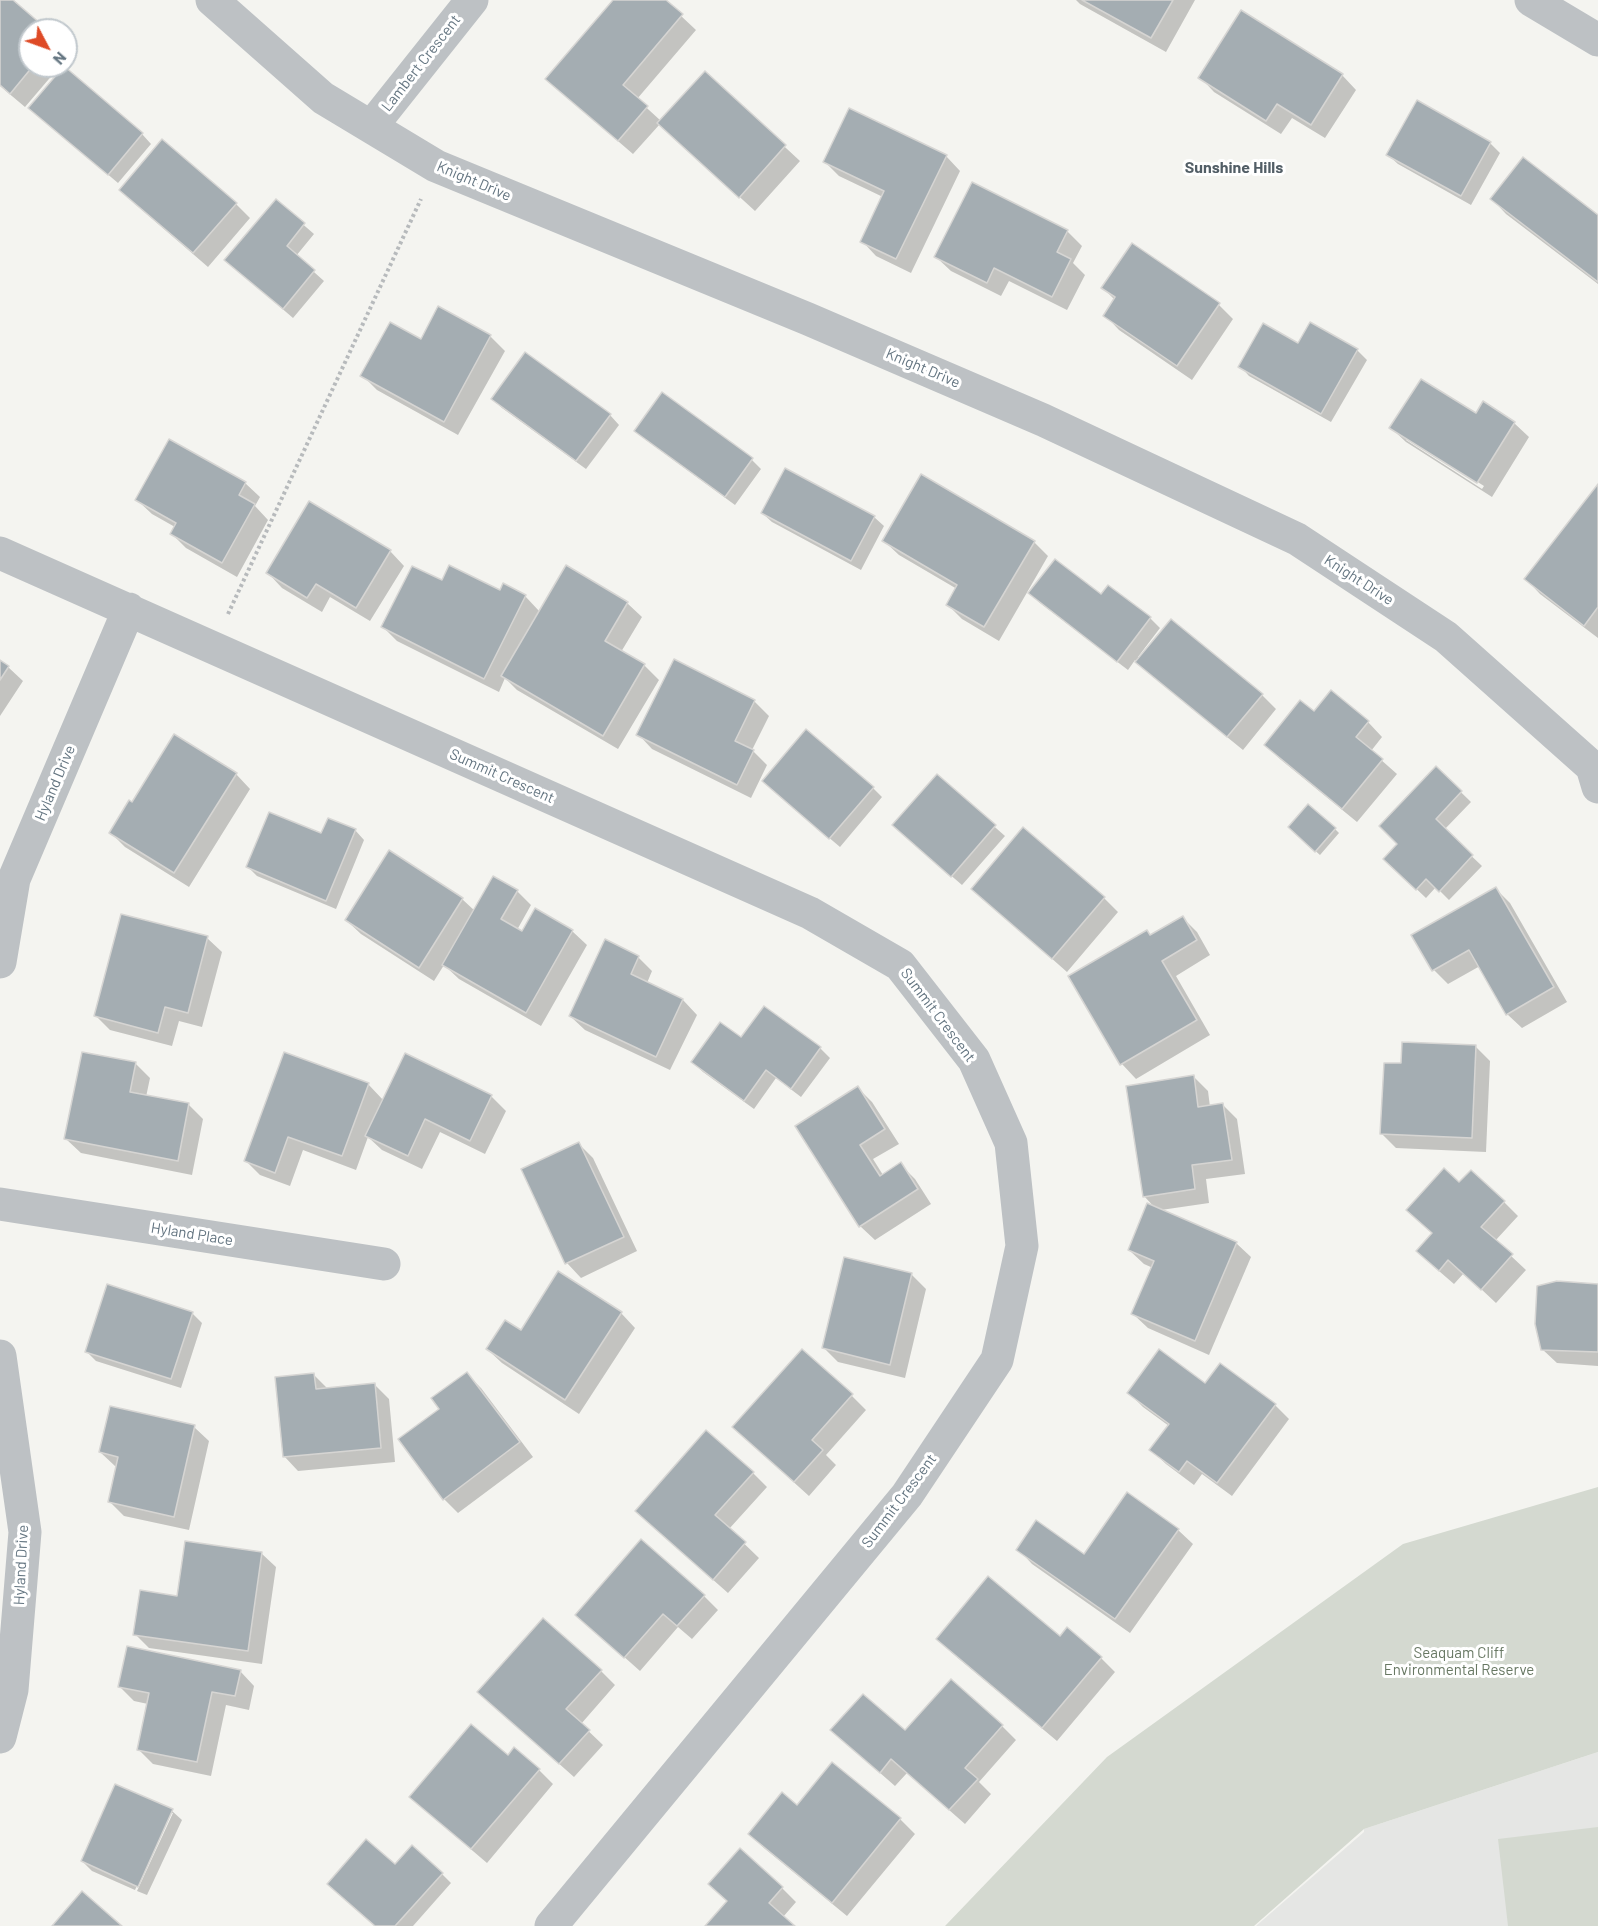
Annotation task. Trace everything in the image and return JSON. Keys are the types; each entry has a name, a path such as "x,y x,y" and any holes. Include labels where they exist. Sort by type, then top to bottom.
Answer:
{"street":[{"name":"Knight Drive","path":"212,0 323,98 436,166 808,319 1043,420 1297,539 1446,637 1596,773"},
{"name":"Lambert Crescent","path":"371,127 472,0"},
{"path":"1531,0 1598,40"},
{"name":"Summit Crescent","path":"0,553 810,913 900,965 974,1060 1011,1143 1022,1246 996,1360 907,1495 551,1926"},
{"name":"Hyland Drive","path":"0,962 14,879 129,609"},
{"name":"Hyland Place","path":"0,1204 384,1264"},
{"name":"Hyland Drive","path":"0,1356 25,1532 12,1690 0,1737"}],"path":[{"path":"224,623 424,191"}],"shaded area":[{"path":"1598,1752 1598,1926 1256,1926 1364,1832 1364,1829"}],"green space":[{"name":"Seaquam Cliff Environmental Reserve","path":"1598,1487 1598,1752 1364,1829 1254,1926 945,1926 1107,1757 1403,1544"},
{"path":"1598,1827 1598,1926 1508,1926 1498,1839"}],"building":[{"path":"0,0 13,0 34,18 18,18 18,78 23,78 10,94 0,85"},
{"path":"613,0 666,0 683,14 623,85 648,106 618,141 545,79"},
{"path":"1082,0 1173,0 1151,38"},
{"path":"1241,10 1343,74 1311,125 1277,104 1266,121 1198,78"},
{"path":"705,71 786,145 739,198 657,123"},
{"path":"54,78 78,78 143,133 108,175 28,108"},
{"path":"1417,100 1491,142 1461,196 1386,155"},
{"path":"849,108 947,155 896,259 860,242 884,191 823,162"},
{"path":"162,139 237,203 193,253 119,190"},
{"path":"1523,157 1598,215 1598,282 1490,199"},
{"path":"972,182 1068,230 1057,252 1071,259 1052,297 994,268 987,283 934,257"},
{"path":"276,199 305,223 287,246 315,270 283,309 224,260"},
{"path":"1132,243 1220,303 1177,366 1103,316 1115,297 1101,288"},
{"path":"438,306 491,335 444,422 360,376 390,322 421,339"},
{"path":"1310,322 1358,349 1321,414 1238,367 1263,323 1298,343"},
{"path":"525,352 611,414 576,461 491,399"},
{"path":"1421,379 1476,413 1483,401 1515,422 1477,483 1389,428"},
{"path":"662,392 753,458 725,497 634,431"},
{"path":"169,439 246,482 239,495 255,504 222,563 170,534 176,523 135,500"},
{"path":"785,468 875,516 851,561 761,513"},
{"path":"921,474 1035,541 984,627 946,605 957,585 882,541"},
{"path":"1598,484 1598,607 1584,626 1524,579"},
{"path":"309,501 391,550 356,608 316,584 307,598 266,573"},
{"path":"1055,559 1101,594 1108,585 1151,617 1117,662 1028,593"},
{"path":"449,565 500,590 503,583 526,595 484,679 381,627 412,566 442,580"},
{"path":"566,565 628,602 605,641 645,664 603,736 501,676"},
{"path":"1171,619 1263,694 1227,737 1135,662"},
{"path":"674,659 755,700 735,741 754,750 737,785 636,735"},
{"path":"0,660 9,666 0,680"},
{"path":"1331,690 1369,721 1356,737 1383,759 1342,809 1264,745 1300,700 1314,711"},
{"path":"806,729 874,787 829,839 762,781"},
{"path":"174,734 237,773 174,873 109,833 129,800 132,802"},
{"path":"1436,766 1462,791 1436,819 1473,855 1439,892 1426,879 1416,890 1383,859 1397,844 1379,826"},
{"path":"937,774 996,825 951,877 892,825"},
{"path":"1308,804 1336,828 1315,852 1288,827"},
{"path":"269,812 321,833 328,818 356,829 326,901 246,867"},
{"path":"1023,827 1105,897 1052,959 971,889"},
{"path":"389,850 463,898 419,968 345,920"},
{"path":"493,876 518,890 501,919 522,931 535,908 573,930 526,1013 442,965"},
{"path":"1496,887 1554,987 1506,1015 1469,950 1432,971 1411,935"},
{"path":"121,914 208,936 188,1013 165,1007 158,1033 94,1016"},
{"path":"1183,916 1197,940 1162,961 1197,1020 1120,1065 1068,976 1147,930 1150,935"},
{"path":"605,939 639,956 631,974 683,999 656,1057 569,1016"},
{"path":"764,1006 821,1047 791,1089 766,1070 744,1101 691,1062 720,1022 741,1037"},
{"path":"1402,1042 1476,1045 1472,1138 1380,1134 1384,1063 1401,1063"},
{"path":"82,1052 136,1062 130,1092 189,1103 178,1161 64,1139"},
{"path":"284,1052 369,1083 342,1156 288,1137 275,1173 244,1161"},
{"path":"405,1053 492,1095 470,1141 425,1119 408,1156 365,1136"},
{"path":"1194,1075 1198,1107 1223,1103 1232,1160 1192,1165 1195,1189 1143,1197 1126,1086"},
{"path":"858,1086 885,1129 860,1145 880,1176 901,1162 918,1189 859,1227 795,1126"},
{"path":"579,1142 624,1237 565,1264 521,1169"},
{"path":"1444,1168 1459,1182 1471,1170 1505,1201 1481,1227 1513,1254 1481,1290 1448,1260 1439,1271 1416,1251 1432,1233 1406,1210"},
{"path":"1147,1203 1237,1242 1195,1341 1131,1314 1154,1261 1128,1250"},
{"path":"844,1257 912,1273 890,1365 822,1348"},
{"path":"558,1271 622,1312 565,1400 486,1349 505,1320 521,1330"},
{"path":"1557,1281 1598,1284 1598,1352 1541,1350 1535,1324 1537,1286"},
{"path":"107,1284 193,1312 171,1379 85,1352"},
{"path":"802,1349 853,1394 812,1440 823,1450 794,1482 732,1427"},
{"path":"1159,1349 1205,1383 1220,1363 1276,1404 1217,1483 1187,1461 1179,1472 1149,1450 1169,1424 1127,1393"},
{"path":"467,1372 520,1442 443,1500 398,1439 439,1409 431,1398"},
{"path":"314,1373 316,1389 375,1383 381,1448 283,1457 275,1377"},
{"path":"110,1406 195,1425 174,1517 108,1502 118,1457 99,1452"},
{"path":"706,1430 754,1472 715,1515 746,1542 713,1580 635,1511"},
{"path":"1127,1492 1179,1529 1115,1619 1016,1550 1036,1520 1084,1554"},
{"path":"641,1539 705,1595 677,1626 663,1614 624,1658 575,1615"},
{"path":"185,1541 262,1552 248,1651 133,1635 140,1590 177,1596"},
{"path":"988,1576 1060,1636 1067,1627 1102,1657 1042,1728 936,1639"},
{"path":"543,1618 602,1670 566,1709 590,1730 559,1764 477,1692"},
{"path":"127,1646 241,1670 235,1696 212,1692 197,1762 137,1750 149,1693 118,1687"},
{"path":"951,1679 1003,1725 965,1768 978,1779 949,1810 891,1759 880,1773 830,1730 863,1694 905,1730"},
{"path":"471,1724 508,1755 514,1747 540,1769 471,1849 409,1797"},
{"path":"832,1762 901,1818 832,1903 748,1834 782,1792 797,1805"},
{"path":"115,1784 173,1809 138,1887 81,1861"},
{"path":"366,1839 395,1864 412,1845 443,1873 395,1926 375,1926 327,1884"},
{"path":"740,1848 783,1887 769,1903 795,1926 705,1926 727,1901 708,1884"},
{"path":"82,1891 122,1926 52,1926"}],"district":[{"name":"Sunshine Hills","path":"1234,168"}]}
